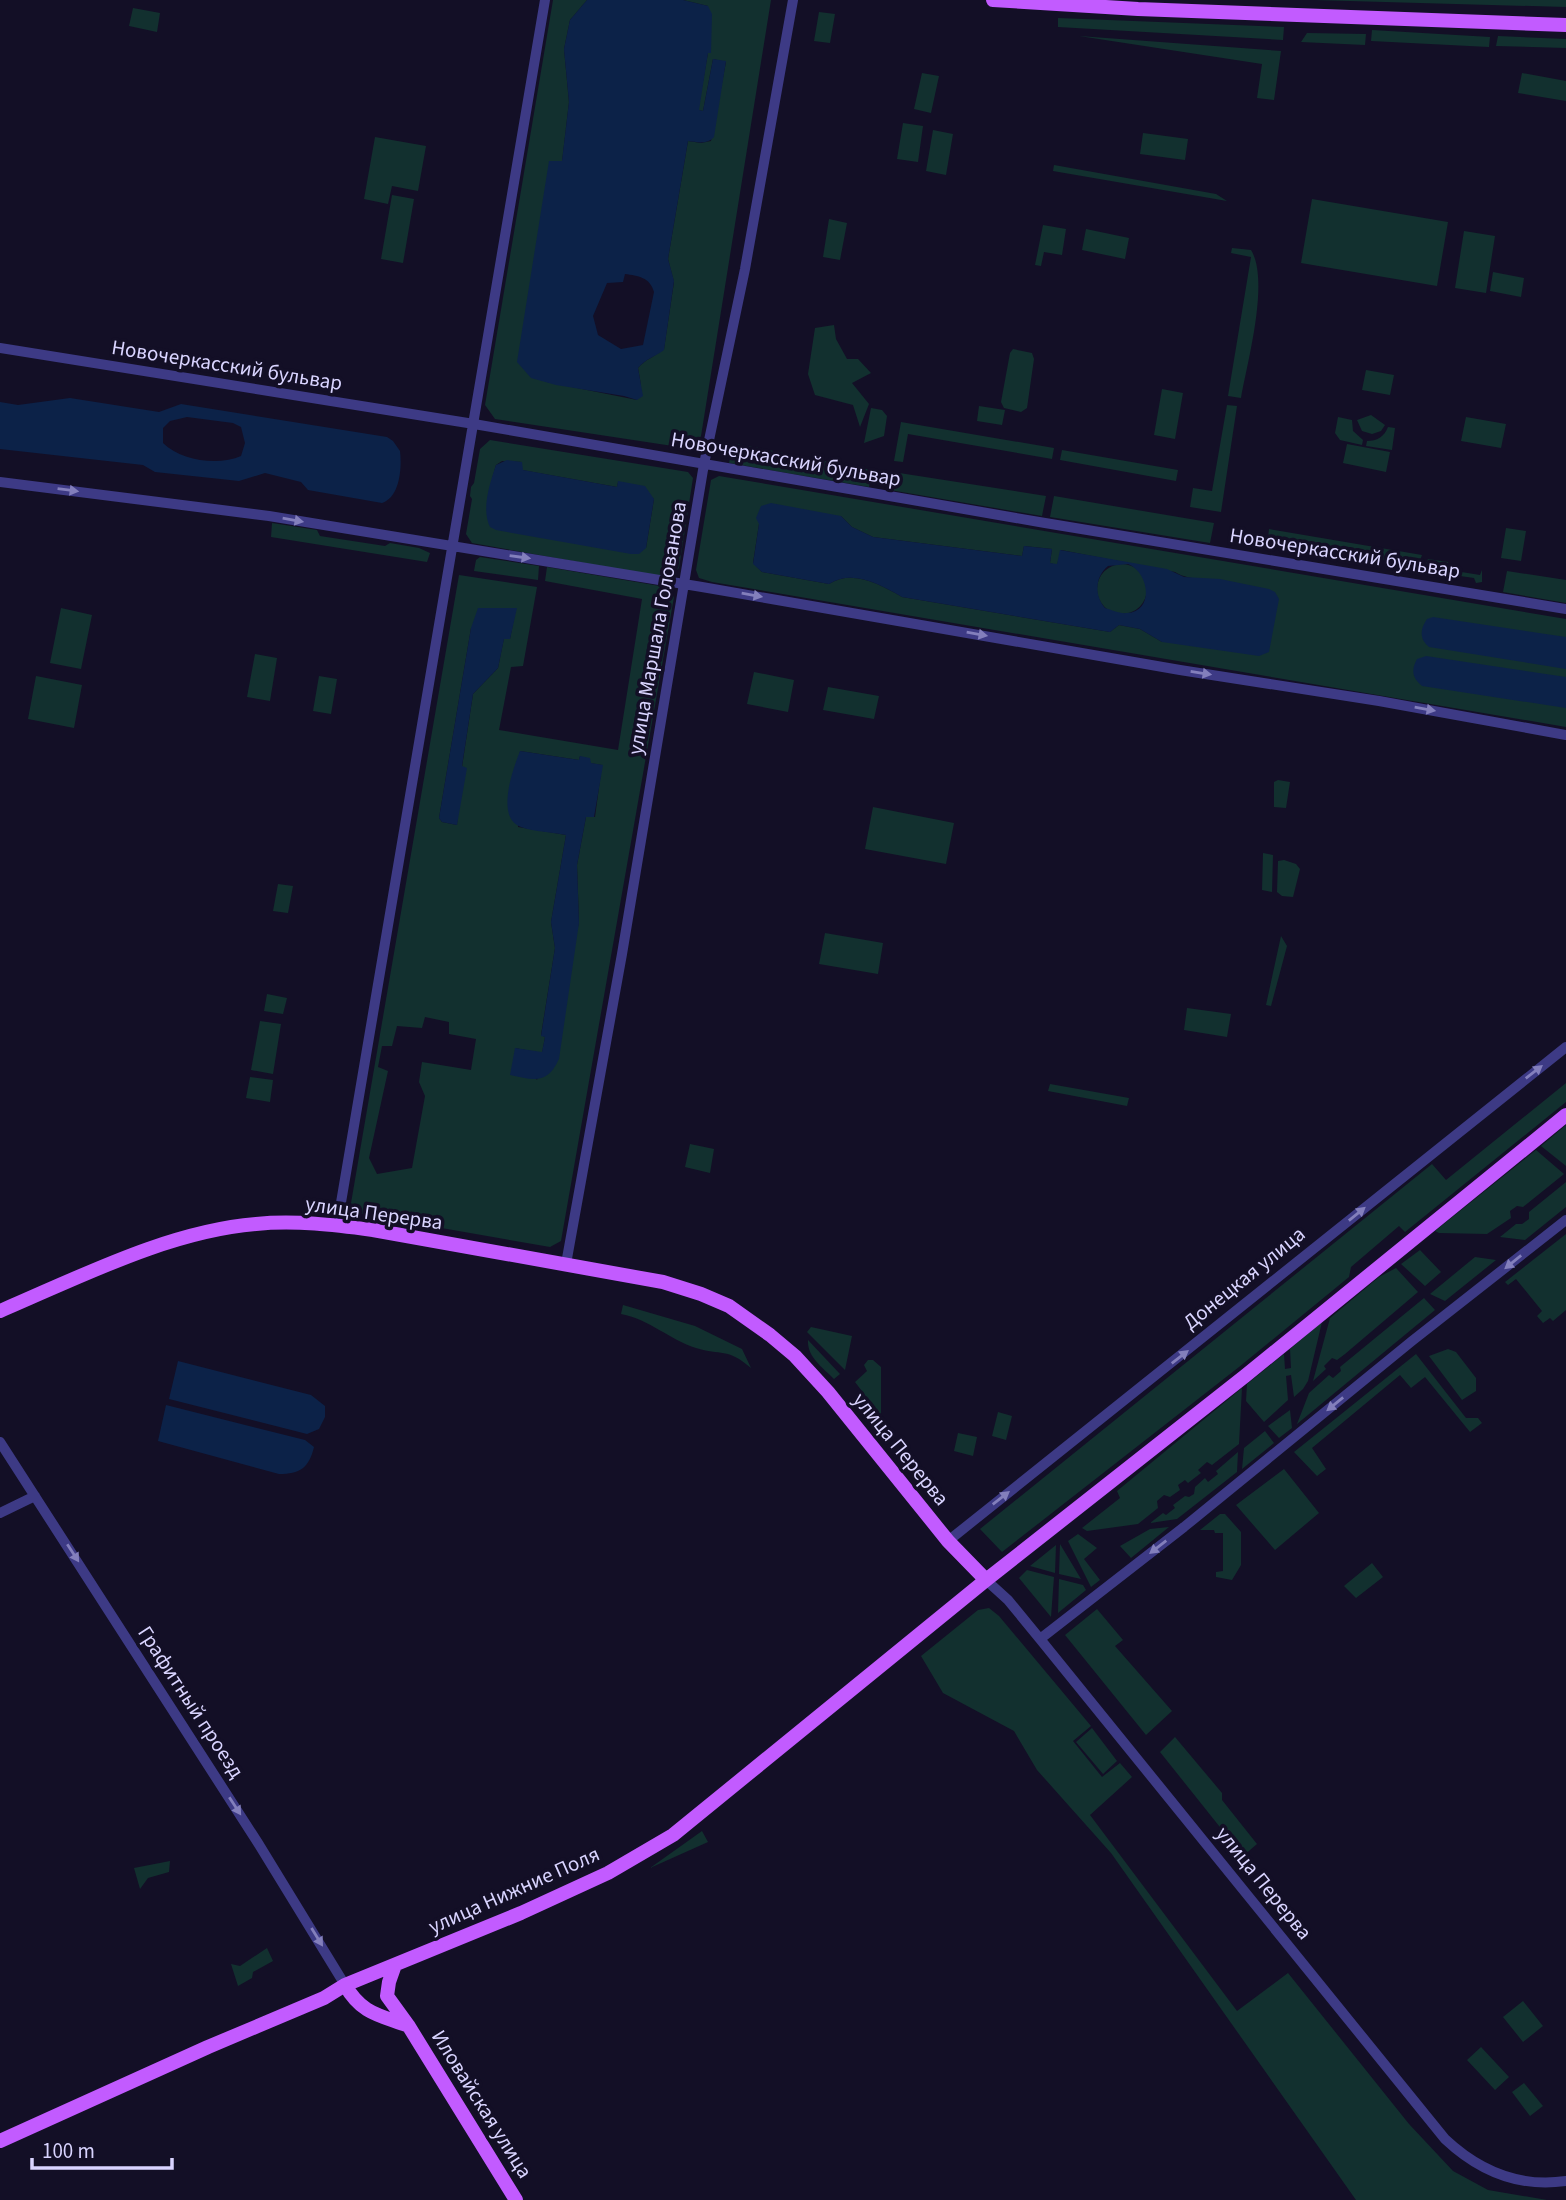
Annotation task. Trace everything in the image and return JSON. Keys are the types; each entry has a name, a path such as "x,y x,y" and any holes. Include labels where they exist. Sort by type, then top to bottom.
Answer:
{"main road":[{"path":"993,0 1193,12 1566,25"},
{"path":"986,1580 1245,1376 1566,1115"},
{"name":"улица Перерва","path":"0,1311 160,1246 208,1233 269,1223 337,1226 663,1282 729,1306 795,1356 822,1385 948,1541 986,1580"},
{"name":"улица Нижние Поля","path":"0,2141 324,1998 345,1985 583,1885 653,1848 986,1580"},
{"path":"395,1965 388,1982 387,1996 408,2025"},
{"name":"Иловайская улица","path":"345,1985 355,2002 374,2013 408,2025 516,2200"}],"street":[{"path":"337,1226 545,0"},
{"name":"улица Маршала Голованова","path":"566,1264 704,464 745,269 793,0"},
{"name":"Новочеркасский бульвар","path":"0,348 474,424 1019,519 1566,609"},
{"path":"0,482 221,509 685,584 1566,735"},
{"name":"Донецкая улица","path":"948,1541 1566,1046"},
{"path":"1040,1639 1184,1527 1412,1341 1566,1220"},
{"name":"Графитный проезд","path":"0,1442 258,1843 345,1985"},
{"path":"0,1513 34,1496"},
{"name":"улица Перерва","path":"986,1580 1008,1600 1445,2139 1481,2168 1506,2177 1549,2183 1566,2181"}],"green space":[{"path":"553,0 587,0 570,20 564,49 569,102 562,162 550,161 547,382 637,400 641,385 638,368 664,349 674,282 668,259 688,141 711,141 726,62 713,59 703,111 698,110 708,53 708,6 683,0 771,0 701,436 695,445 686,448 495,419 485,405"},
{"path":"1314,0 1566,0 1566,7"},
{"path":"133,8 160,13 157,32 129,26"},
{"path":"819,12 835,14 830,43 814,41"},
{"path":"1058,18 1284,27 1283,40 1058,27"},
{"path":"1372,30 1490,37 1489,47 1371,41"},
{"path":"1307,33 1366,34 1365,45 1301,42"},
{"path":"1079,36 1281,51 1274,100 1257,98 1262,64"},
{"path":"1498,36 1566,39 1566,48 1496,46"},
{"path":"922,73 939,76 931,113 914,109"},
{"path":"1522,73 1566,81 1566,101 1518,93"},
{"path":"903,123 923,126 918,162 897,159"},
{"path":"933,130 953,134 946,175 926,171"},
{"path":"1143,133 1188,139 1185,160 1140,154"},
{"path":"375,137 426,146 418,191 392,186 388,204 364,199"},
{"path":"1054,165 1216,194 1227,201 1053,171"},
{"path":"392,195 414,199 403,263 381,259"},
{"path":"1312,199 1448,222 1437,286 1301,263"},
{"path":"829,219 847,223 840,260 823,257"},
{"path":"1043,225 1066,229 1062,255 1044,252 1041,266 1035,265"},
{"path":"1086,229 1129,238 1125,259 1082,250"},
{"path":"1464,231 1495,236 1486,293 1455,288"},
{"path":"1232,248 1251,250 1258,281 1255,322 1241,398 1228,396 1251,257 1231,253"},
{"path":"1493,272 1524,278 1521,297 1490,291"},
{"path":"834,325 836,339 847,359 858,359 871,373 852,383 869,404 860,427 853,405 815,395 808,374 815,328"},
{"path":"1013,349 1032,353 1034,359 1027,408 1021,412 1004,408 1001,402"},
{"path":"1366,370 1394,375 1390,395 1362,390"},
{"path":"1162,389 1183,393 1175,439 1154,435"},
{"path":"1227,405 1237,406 1221,512 1190,507 1193,488 1212,491"},
{"path":"979,406 1005,410 1002,425 977,421"},
{"path":"871,408 882,410 887,416 884,436 864,443"},
{"path":"1371,415 1385,425 1381,431 1372,434 1362,431 1357,420"},
{"path":"1338,417 1352,420 1353,431 1363,440 1362,445 1340,440 1335,433"},
{"path":"1466,417 1506,424 1501,448 1461,441"},
{"path":"901,422 1054,448 1052,459 908,434 903,462 894,461"},
{"path":"1388,427 1395,428 1392,450 1366,446 1367,441 1380,438"},
{"path":"490,440 688,472 693,478 679,568 668,578 472,543 466,534 472,499 471,487 480,449","holes":["502,461 522,462 522,470 617,487 618,482 654,499 646,548 492,479 496,465"]},
{"path":"733,443 872,470 869,487 729,463"},
{"path":"1347,444 1390,452 1386,472 1343,463"},
{"path":"1062,450 1178,470 1176,481 1060,460"},
{"path":"893,472 1046,496 1042,516 890,490"},
{"path":"719,476 1566,619 1566,727 712,582 699,578 696,570 711,480","holes":["841,516 852,527 873,537 1022,556 1024,546 1052,549 1050,563 1057,565 1061,550 1175,572 1188,577 1233,583 1162,642 1140,629 1119,625 1110,632 902,597 866,580 847,578 829,584 762,572 753,563 759,524"]},
{"path":"1054,496 1214,523 1210,543 1050,517"},
{"path":"272,523 317,530 320,536 385,546 390,543 419,548 430,553 427,562 271,537"},
{"path":"1506,528 1526,531 1521,561 1501,558"},
{"path":"1269,529 1422,555 1415,574 1399,571 1399,563 1279,542 1277,549 1267,548"},
{"path":"480,557 539,566 538,580 474,571 476,560"},
{"path":"1428,559 1448,562 1449,570 1480,575 1482,570 1482,582 1476,583 1474,578 1432,572 1429,575 1421,574"},
{"path":"1122,564 1140,571 1147,589 1140,607 1122,614 1104,607 1097,589 1104,571"},
{"path":"547,567 666,587 674,597 561,1241 550,1247 356,1213 351,1203 459,575 537,587 523,666 511,667 499,730 618,750 642,599 545,581","holes":["516,608 510,639 504,638 498,668 473,694 457,825 442,822 439,818 471,628","520,751 579,760 580,756 590,763 602,765 595,817 586,817 577,865 579,923 537,1080 515,1048 542,1053 545,1037 541,1035 555,948 551,922 566,835 518,827","425,1017 449,1022 449,1034 476,1039 471,1070 422,1062 419,1082 425,1096 412,1168 377,1174 369,1158 388,1071 378,1067 382,1046 392,1046 397,1026 422,1028"]},
{"path":"1507,571 1566,580 1566,603 1503,592"},
{"path":"61,608 92,615 81,669 50,663"},
{"path":"255,654 277,658 270,701 247,697"},
{"path":"754,672 794,680 788,712 747,704"},
{"path":"36,676 82,685 74,728 28,719"},
{"path":"319,676 337,679 331,714 313,711"},
{"path":"828,687 879,696 874,719 823,710"},
{"path":"1274,782 1290,782 1286,808 1274,807"},
{"path":"873,807 954,823 946,864 865,849"},
{"path":"1263,853 1273,855 1272,892 1262,890"},
{"path":"1278,861 1296,864 1300,869 1293,897 1282,896 1277,892"},
{"path":"278,884 293,886 288,913 273,911"},
{"path":"825,933 883,943 878,974 819,964"},
{"path":"1281,936 1287,946 1271,1006 1266,1005"},
{"path":"267,994 287,998 283,1014 264,1011"},
{"path":"1187,1008 1231,1014 1227,1037 1184,1030"},
{"path":"260,1021 281,1024 273,1074 251,1070"},
{"path":"250,1077 273,1080 270,1102 246,1098"},
{"path":"1566,1083 1566,1102 1405,1232 1399,1226 1351,1267 1349,1277 1239,1367 1002,1552 980,1529 1432,1164 1446,1180"},
{"path":"1050,1084 1129,1098 1127,1106 1048,1091"},
{"path":"1566,1125 1566,1166 1541,1146"},
{"path":"690,1144 714,1149 710,1173 685,1167"},
{"path":"1536,1150 1564,1174 1523,1207 1517,1206 1510,1211 1511,1218 1487,1234 1435,1231"},
{"path":"1566,1182 1566,1207 1525,1240 1500,1237 1516,1224 1522,1224 1529,1219 1529,1212"},
{"path":"1566,1234 1566,1310 1553,1321 1550,1318 1543,1323 1537,1316 1542,1311 1516,1279 1508,1285 1505,1282"},
{"path":"1420,1250 1441,1272 1425,1286 1401,1264"},
{"path":"1475,1257 1496,1260 1445,1301 1430,1294"},
{"path":"1396,1268 1418,1292 1345,1354 1337,1360 1332,1358 1324,1366 1326,1369 1313,1381 1330,1318 1379,1277"},
{"path":"1424,1298 1435,1310 1297,1424 1309,1393 1329,1375 1333,1378 1341,1371 1340,1367"},
{"path":"623,1305 695,1326 742,1349 751,1368 736,1357 696,1348 621,1314"},
{"path":"1322,1322 1308,1381 1294,1397 1291,1375 1286,1376 1288,1400 1264,1422 1246,1401 1247,1384 1284,1354 1285,1369 1291,1368 1290,1349"},
{"path":"811,1327 852,1336 845,1370 807,1332"},
{"path":"808,1340 840,1374 834,1379 813,1357"},
{"path":"1448,1349 1456,1352 1476,1378 1476,1391 1462,1400 1429,1356"},
{"path":"1416,1354 1466,1418 1478,1418 1482,1423 1470,1432 1425,1377 1411,1388 1400,1375 1312,1448 1326,1469 1317,1476 1294,1452"},
{"path":"868,1360 873,1360 881,1367 881,1416 855,1382 867,1371 864,1365"},
{"path":"1242,1388 1239,1444 1212,1465 1207,1462 1198,1470 1201,1473 1188,1483 1185,1480 1178,1485 1180,1490 1170,1497 1164,1495 1157,1501 1158,1508 1138,1524 1087,1531 1082,1528 1120,1498 1117,1491"},
{"path":"1290,1410 1292,1428 1279,1438 1268,1426"},
{"path":"998,1412 1012,1416 1006,1440 992,1436"},
{"path":"1265,1431 1274,1443 1242,1469 1244,1448"},
{"path":"958,1433 977,1437 973,1456 954,1451"},
{"path":"1238,1452 1237,1472 1177,1519 1150,1523 1163,1513 1166,1515 1175,1508 1173,1505 1185,1496 1194,1494 1195,1487 1205,1478 1208,1482 1218,1474 1216,1471"},
{"path":"1284,1469 1319,1513 1275,1550 1236,1505"},
{"path":"1220,1514 1225,1514 1241,1532 1241,1565 1232,1580 1216,1577 1216,1572 1223,1571 1223,1533 1200,1530"},
{"path":"1169,1527 1131,1558 1120,1546 1150,1529"},
{"path":"1078,1534 1097,1548 1084,1559 1100,1580 1091,1587 1068,1541"},
{"path":"1060,1544 1081,1579 1059,1574"},
{"path":"1056,1545 1055,1573 1030,1566"},
{"path":"1372,1563 1383,1577 1356,1598 1344,1586"},
{"path":"1027,1570 1054,1577 1051,1617 1019,1578"},
{"path":"1059,1579 1083,1585 1086,1590 1058,1613"},
{"path":"989,1608 999,1616 1091,1726 1073,1741 1102,1777 1120,1763 1132,1777 1090,1815 1237,2011 1288,1973 1409,2124 1453,2171 1488,2190 1547,2200 1356,2200 1111,1853 1037,1770 1014,1731 943,1693 921,1656 978,1610"},
{"path":"1097,1609 1123,1640 1115,1646 1172,1711 1146,1735 1065,1635"},
{"path":"1092,1728 1117,1761 1103,1774 1076,1742"},
{"path":"1175,1737 1222,1793 1222,1800 1257,1844 1243,1856 1160,1752"},
{"path":"702,1831 708,1842 650,1868"},
{"path":"170,1861 169,1872 148,1878 140,1889 134,1868"},
{"path":"267,1948 273,1961 253,1972 252,1978 238,1986 231,1964 240,1966"},
{"path":"1523,2001 1543,2026 1523,2042 1503,2017"},
{"path":"1481,2047 1509,2077 1495,2090 1467,2060"},
{"path":"1524,2083 1543,2106 1530,2116 1512,2092"}],"water":[{"path":"587,0 683,0 708,6 712,14 711,53 708,53 699,110 703,111 713,59 726,61 714,137 705,142 688,141 668,259 674,281 664,350 638,368 643,396 637,400 531,378 517,362 549,161 562,161 569,102 564,49 570,20","holes":["625,274 646,280 654,292 643,345 621,349 598,335 593,316 607,283 623,282"]},
{"path":"70,398 159,412 181,404 387,437 400,451 401,465 393,495 382,503 308,490 301,482 265,473 239,481 155,472 143,465 0,449 0,402 18,405","holes":["187,417 233,423 241,427 245,443 241,456 232,459 211,461 190,458 163,443 163,428 170,421"]},
{"path":"507,460 522,462 523,470 617,487 618,481 645,486 654,499 646,548 639,554 631,554 490,527 486,512 489,488 496,465"},
{"path":"771,503 841,516 852,527 873,537 1022,556 1024,546 1052,549 1050,563 1057,564 1060,550 1167,569 1184,577 1220,579 1269,589 1275,592 1279,599 1269,652 1259,656 1162,642 1140,629 1119,625 1110,632 902,597 885,587 856,578 829,584 762,572 753,564 759,524 756,518 761,506","holes":["1128,564 1141,575 1146,592 1142,606 1136,611 1124,613 1105,608 1098,592 1100,575 1108,566"]},
{"path":"478,608 517,608 510,639 504,639 498,668 473,694 462,766 467,768 457,825 442,822 439,818 471,628"},
{"path":"1433,617 1566,637 1566,669 1429,647 1423,641 1422,630 1427,619"},
{"path":"1426,656 1566,677 1566,708 1422,686 1414,677 1413,670 1417,659"},
{"path":"520,751 579,760 580,756 590,758 591,763 603,765 594,817 586,817 577,865 579,923 559,1059 550,1073 539,1079 510,1075 515,1048 542,1052 545,1037 541,1036 555,948 551,922 566,835 526,829 513,822 507,804 508,792"},
{"path":"178,1361 311,1395 325,1406 325,1417 319,1429 307,1434 169,1399"},
{"path":"166,1405 305,1440 314,1447 312,1454 306,1465 298,1471 279,1474 158,1441"}]}
